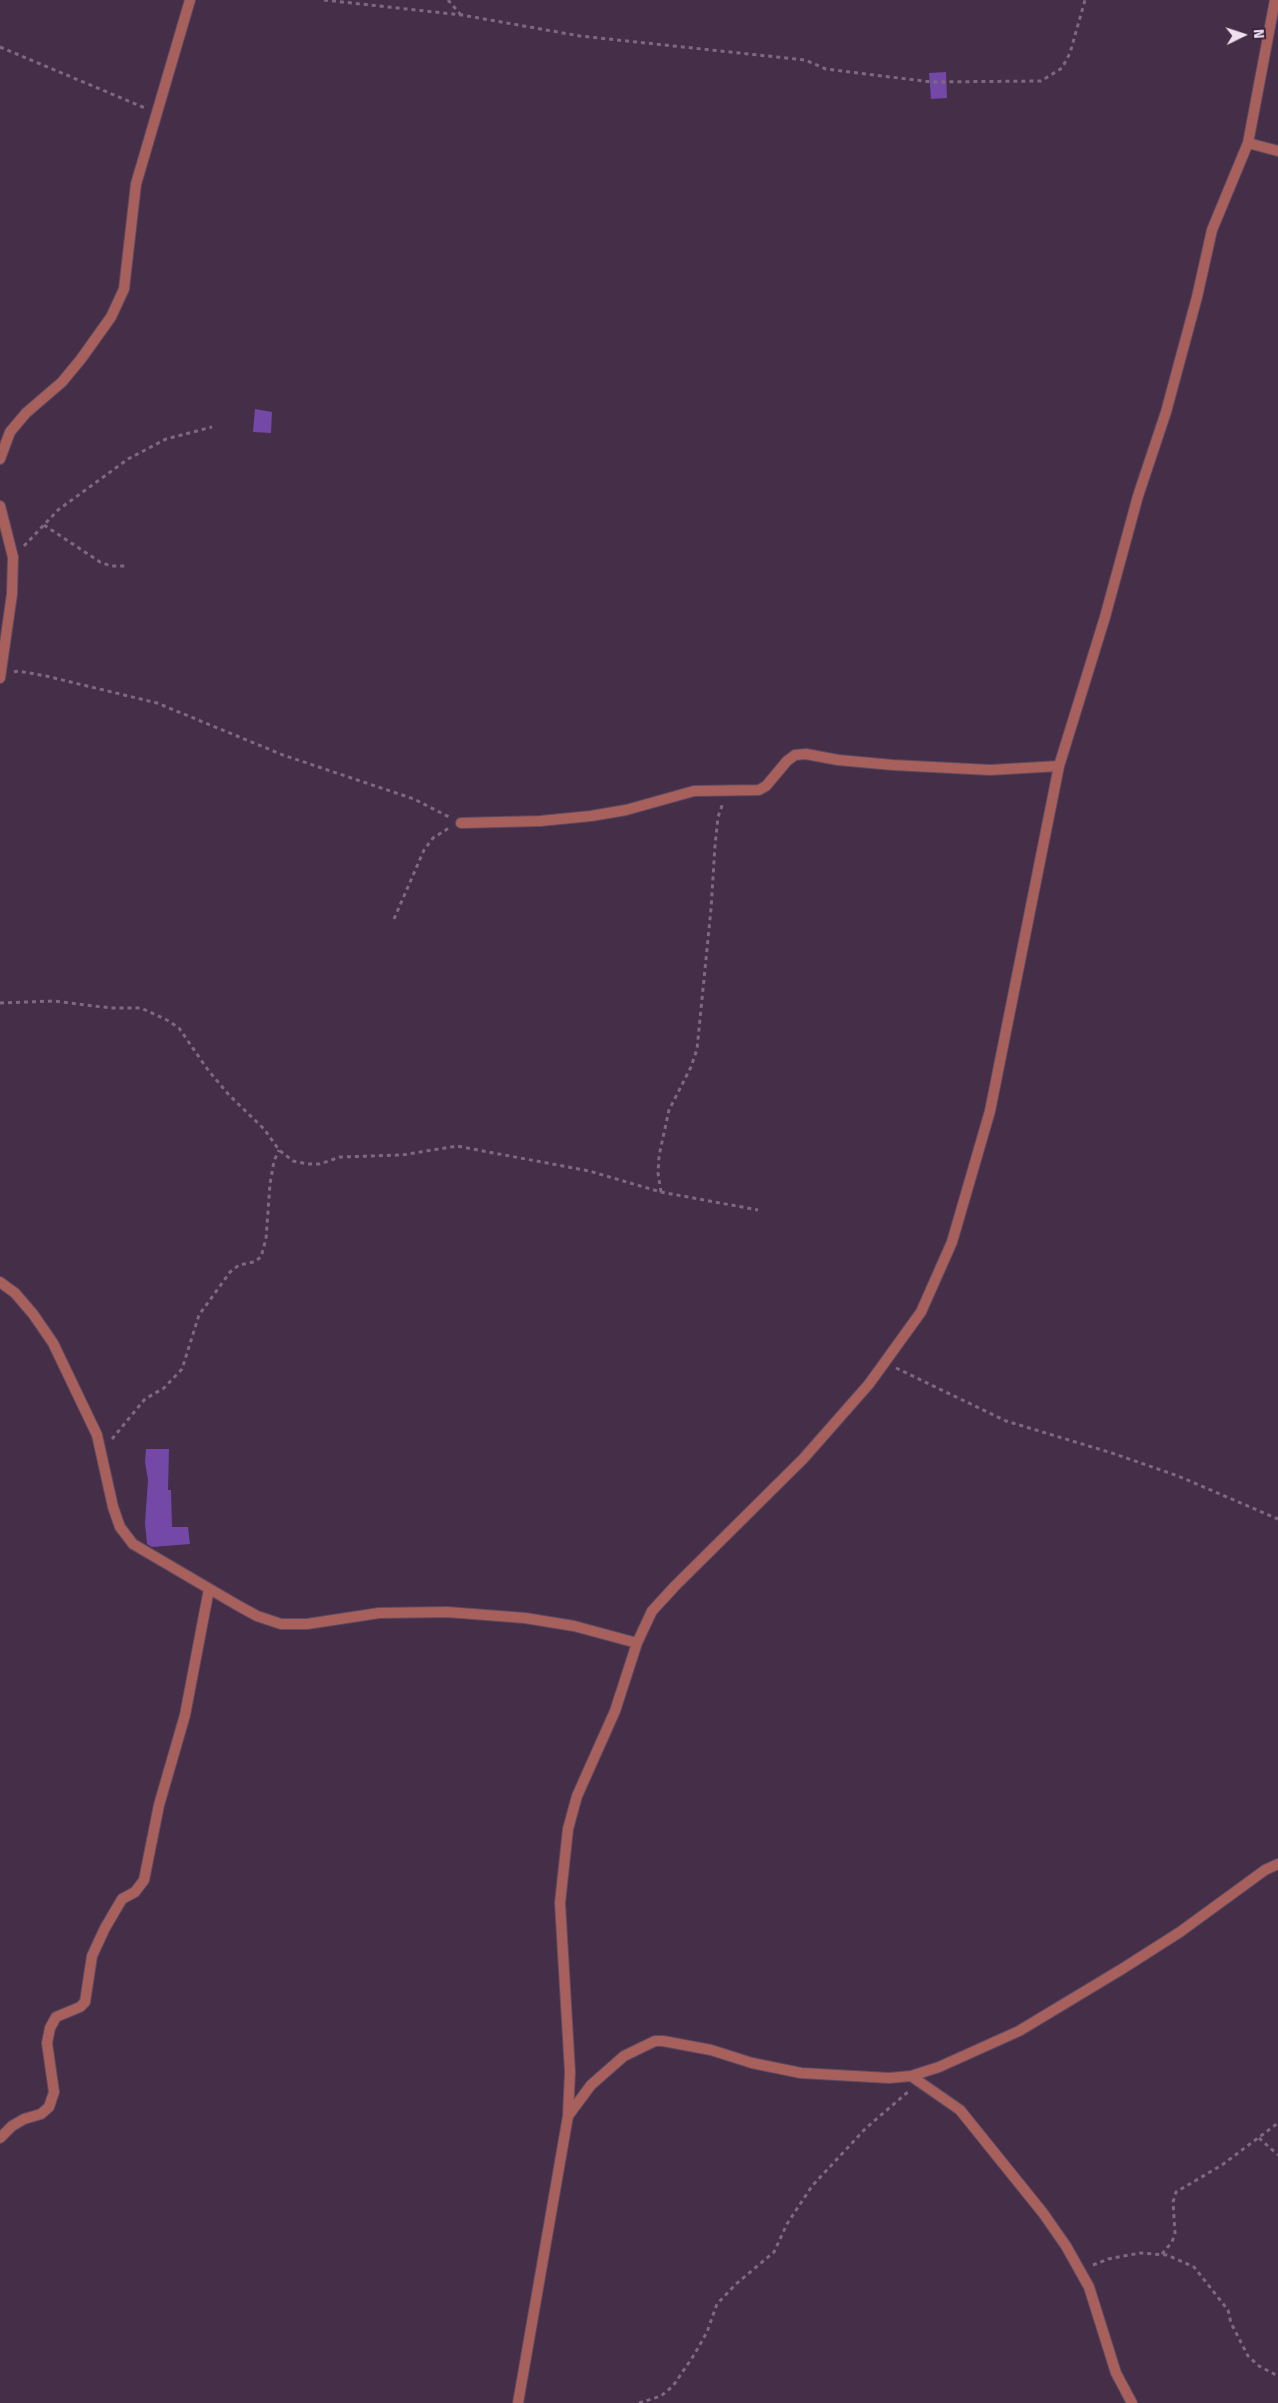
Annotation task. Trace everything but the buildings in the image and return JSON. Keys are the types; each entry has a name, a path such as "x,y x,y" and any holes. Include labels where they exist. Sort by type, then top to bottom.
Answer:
{"street":[{"path":"0,459 10,432 26,414 62,382 75,366 111,317 124,289 136,184 190,0"},
{"path":"518,2403 568,2116 570,2072 560,1903 568,1829 577,1796 616,1711 637,1643 652,1611 803,1459 868,1384 921,1312 955,1233 990,1111 1059,766 1138,496 1166,412 1197,297 1212,230 1248,143 1274,0"},
{"path":"1248,143 1278,152"},
{"path":"0,506 13,557 12,594 0,678"},
{"path":"461,823 540,821 591,816 626,810 694,792 759,790 795,755 806,754 838,760 893,766 990,770 1059,766"},
{"path":"0,1282 15,1293 33,1314 53,1343 97,1435 113,1507 120,1527 133,1544 209,1589 257,1616 281,1624 307,1624 379,1613 447,1612 525,1618 574,1626 637,1643"},
{"path":"0,2138 12,2126 24,2119 41,2114 49,2107 54,2092 47,2043 50,2028 56,2017 80,2007 85,2002 92,1956 105,1928 122,1900 135,1892 144,1880 159,1805 185,1715 209,1589"},
{"path":"568,2116 591,2085 624,2056 655,2042 663,2041 711,2050 752,2064 801,2073 889,2078 911,2076 939,2067 1019,2030 1180,1932 1265,1870 1278,1864"},
{"path":"911,2076 960,2110 1044,2213 1089,2287 1116,2373 1132,2403"}],"path":[{"path":"324,0 462,15 580,36 805,60 826,69 931,82 1041,81 1062,68 1070,53 1085,0"},
{"path":"448,0 462,15"},
{"path":"0,48 157,112"},
{"path":"13,557 58,510 128,459 166,439 212,427"},
{"path":"44,525 100,562 111,566 126,566"},
{"path":"0,678 18,671 157,703 283,755 414,799 461,823"},
{"path":"661,1192 658,1173 659,1156 669,1110 697,1048 712,909 717,827 727,791"},
{"path":"394,919 424,850 441,831 461,823"},
{"path":"0,1004 53,1001 111,1008 141,1008 167,1020 179,1028 228,1095 264,1129 279,1150 293,1161 320,1164 340,1157 402,1155 457,1146 607,1175 661,1192 758,1210"},
{"path":"101,1450 120,1432 146,1399 164,1388 178,1374 187,1356 199,1315 230,1272 239,1265 254,1262 260,1257 266,1239 271,1176 274,1161 279,1150"},
{"path":"884,1363 1006,1421 1112,1453 1159,1470 1278,1519"},
{"path":"639,2403 661,2396 674,2386 699,2347 717,2304 736,2284 774,2252 787,2224 812,2186 866,2128 920,2083"},
{"path":"1162,2254 1172,2242 1175,2233 1174,2194 1222,2165 1278,2123"},
{"path":"1259,2138 1278,2155"},
{"path":"1080,2270 1108,2259 1140,2253 1162,2254 1194,2268 1228,2310 1231,2323 1248,2356 1259,2366 1278,2376"}]}
